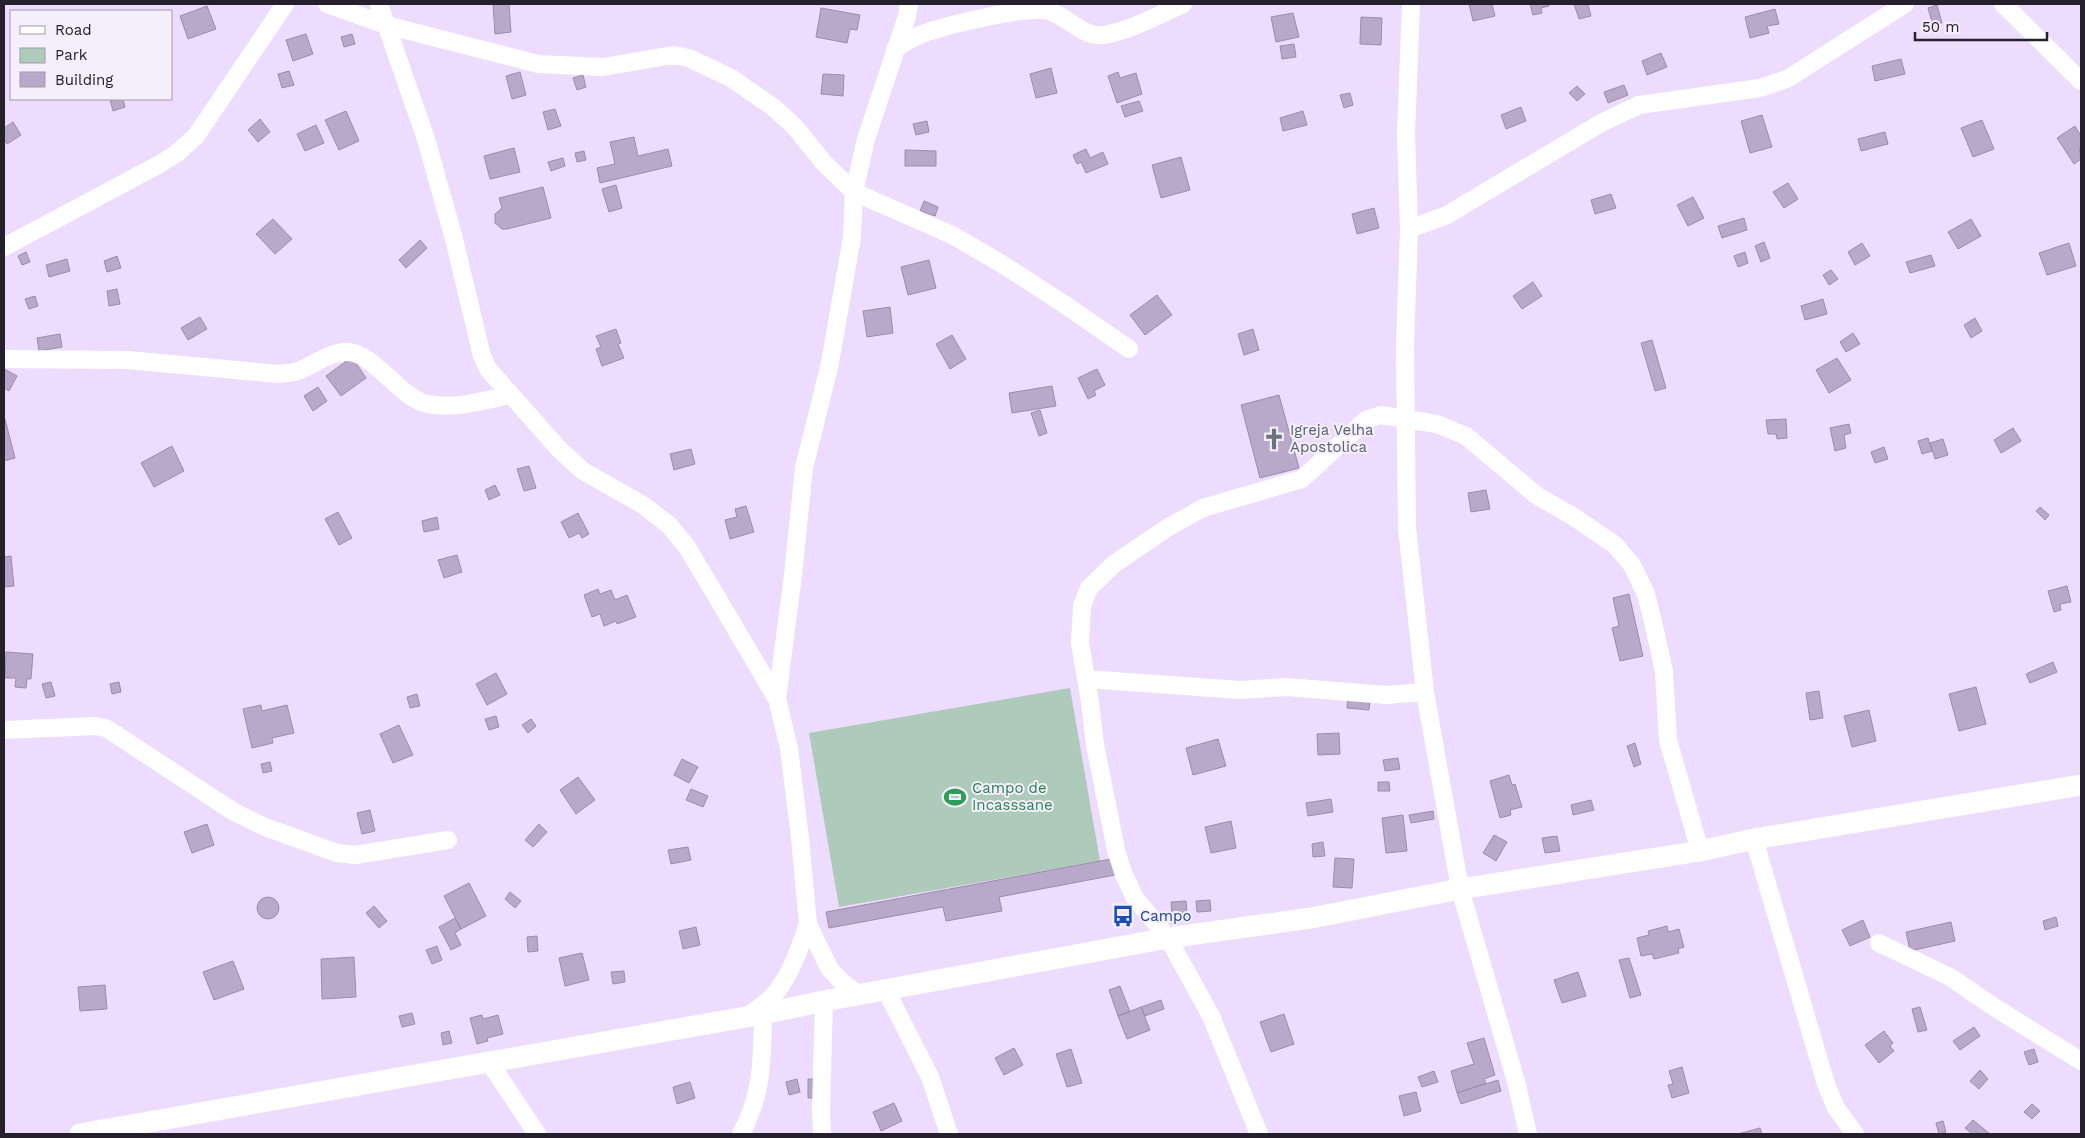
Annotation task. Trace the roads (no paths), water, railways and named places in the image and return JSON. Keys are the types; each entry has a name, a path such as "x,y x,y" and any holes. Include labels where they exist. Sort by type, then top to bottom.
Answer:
{"street":[{"path":"4,247 177,153 196,136 285,4"},
{"path":"327,4 386,25 538,64 603,67 673,55 689,58 731,78 773,107 795,126 824,163 854,192 952,236 986,255 1064,304 1129,349"},
{"path":"379,4 426,139 454,239 482,356 488,370 559,449 583,471 643,505 669,525 687,547 777,699 789,748 808,924 829,968 842,982 859,995"},
{"path":"777,699 804,468 830,363 852,236 854,192 866,139 907,16 909,4"},
{"path":"896,49 915,38 939,29 1030,10 1048,11 1091,35 1104,35 1145,22 1183,4"},
{"path":"1411,4 1406,134 1409,229 1405,347 1407,528 1425,692 1460,889 1517,1085 1528,1134"},
{"path":"1409,229 1447,215 1601,123 1639,105 1760,88 1787,80 1905,4"},
{"path":"2002,4 2081,81"},
{"path":"4,358 128,360 280,374 296,371 320,359 348,352 365,358 408,395 424,403 452,405 511,395"},
{"path":"1259,1134 1211,1016 1168,938 1134,898 1124,875 1116,850 1095,745 1080,643 1082,606 1089,588 1114,564 1167,528 1204,508 1302,479 1366,420 1381,415 1437,424 1466,436 1536,495 1574,517 1615,545 1632,565 1646,594 1653,622 1664,671 1668,740 1700,851"},
{"path":"1086,679 1240,690 1286,687 1386,695 1425,692"},
{"path":"4,730 95,726 106,728 234,812 265,827 337,853 355,854 448,840"},
{"path":"80,1134 754,1016 824,1001 1168,938 1311,918 1460,889 1700,851 1754,839 2081,785"},
{"path":"1754,839 1826,1084 1836,1108 1854,1134"},
{"path":"741,1134 749,1119 759,1088 754,1016 771,998 788,973 808,924"},
{"path":"1879,943 1950,977 1994,1007 2081,1061"},
{"path":"886,990 930,1077 949,1134"},
{"path":"822,1134 824,1001"},
{"path":"490,1063 537,1134"}],"place":[{"name":"Igreja Velha Apostolica","path":"1274,439"},
{"name":"Campo de Incasssane","path":"955,797"},
{"name":"Campo","path":"1123,916"}]}
